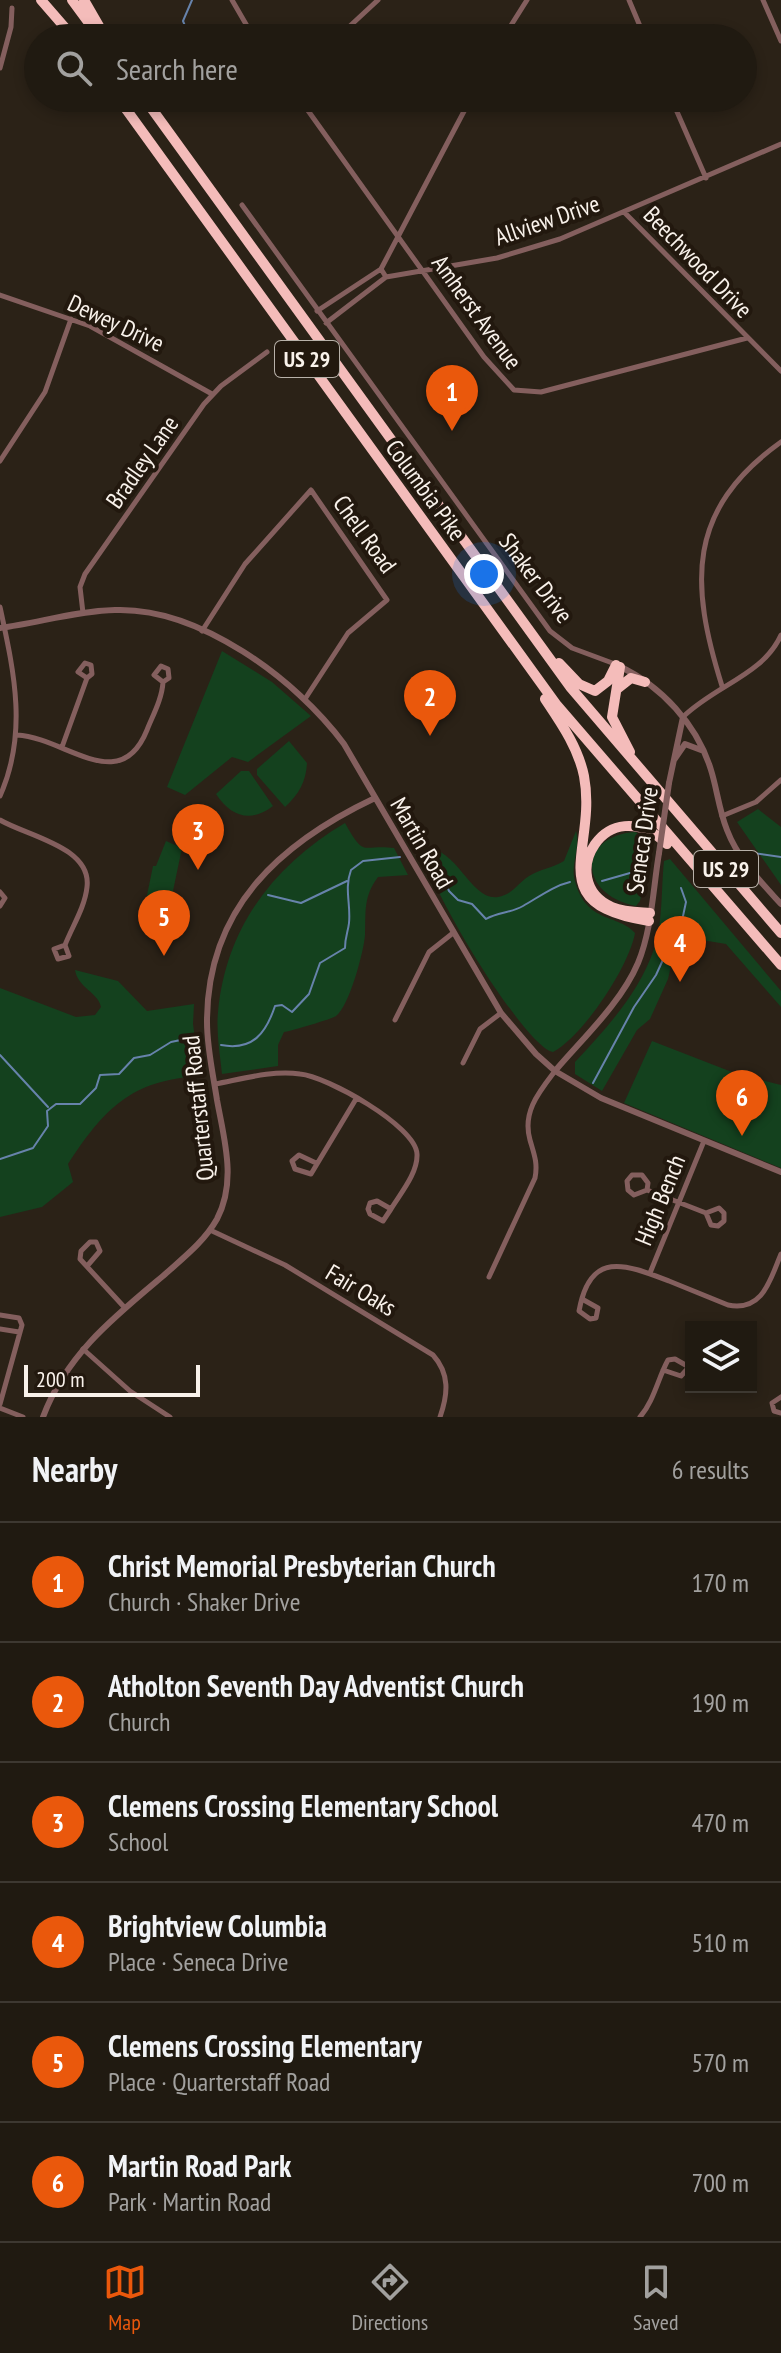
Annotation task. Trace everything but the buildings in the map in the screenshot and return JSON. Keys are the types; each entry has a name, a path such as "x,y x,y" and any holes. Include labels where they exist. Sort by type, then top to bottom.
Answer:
{"highway":[{"path":"44,0 64,24"},
{"path":"72,0 90,24"},
{"path":"84,0 99,24"},
{"name":"Columbia Pike","path":"128,112 591,748 781,965"},
{"name":"Columbia Pike","path":"155,112 530,633 646,778 781,933"},
{"path":"495,620 570,738 581,764 586,813 580,868 585,891 594,903 613,915 649,917"},
{"path":"530,633 589,690 604,686 618,666"},
{"path":"618,666 613,698 616,729 646,778"},
{"path":"613,698 626,680 645,682"},
{"path":"649,917 609,905 595,894 589,882 587,861 592,847 601,836 621,825 637,826 656,834 719,894"}],"street":[{"path":"232,0 246,24"},
{"path":"352,24 378,0"},
{"path":"512,24 527,0"},
{"path":"629,0 639,24"},
{"path":"763,0 781,41"},
{"path":"0,68 11,27 12,8"},
{"name":"Amherst Avenue","path":"309,112 499,375 514,390 541,392 747,338"},
{"path":"317,311 381,269 464,112"},
{"path":"677,112 706,178"},
{"name":"Allview Drive","path":"326,323 386,277 517,253 624,212 781,144"},
{"name":"Shaker Drive","path":"242,205 550,631 572,648 618,666 645,682 683,717 704,752 722,816 737,851 781,904"},
{"name":"Beechwood Drive","path":"624,212 781,371"},
{"path":"381,269 386,277"},
{"name":"Dewey Drive","path":"0,295 71,319 149,357 212,394"},
{"path":"0,461 45,392 71,319"},
{"name":"Bradley Lane","path":"83,613 80,587 85,574 212,394 267,352"},
{"path":"722,686 701,607 699,578 704,548 712,523 733,485 750,466 781,442"},
{"name":"Chell Road","path":"202,631 245,564 311,490 387,600 348,633 305,699"},
{"path":"0,607 16,691 17,735 10,773 0,796"},
{"name":"Martin Road","path":"2,628 83,613 144,612 174,618 259,663 305,699 344,744 453,933 501,1013 521,1039 555,1071 601,1098 781,1172"},
{"path":"683,717 722,686 763,662 781,635"},
{"path":"62,747 87,678"},
{"path":"17,735 104,763 130,758 142,742 163,682"},
{"name":"Seneca Drive","path":"555,1071 631,977 641,954 672,764 683,717"},
{"path":"672,764 685,744 704,752"},
{"path":"722,816 756,802 781,780"},
{"name":"Quarterstaff Road","path":"43,1417 60,1379 82,1348 190,1252 210,1230 222,1207 228,1169 207,1039 208,999 216,963 234,916 262,875 298,840 375,798"},
{"path":"0,820 72,854 85,869 87,891 65,945"},
{"path":"0,892 5,901 0,906"},
{"path":"395,1020 429,952 453,933"},
{"path":"463,1063 480,1029 501,1013"},
{"path":"489,1277 535,1178 529,1113 555,1071"},
{"path":"215,1084 296,1073 317,1078 402,1127 415,1143 415,1166 391,1209 383,1221 370,1214 368,1209 370,1203 377,1201 391,1209"},
{"path":"316,1163 299,1155 292,1164 309,1175 356,1099"},
{"name":"High Bench","path":"650,1274 704,1141"},
{"path":"647,1190 648,1183 642,1175 632,1175 627,1181 628,1190 634,1195 647,1190 706,1213"},
{"name":"Fair Oaks","path":"210,1230 285,1265 433,1355 443,1369 447,1386 440,1417"},
{"path":"88,1265 101,1249 93,1241 79,1254 88,1265 125,1308"},
{"path":"582,1299 590,1280 605,1267 624,1264 728,1305 745,1306 763,1294 781,1254"},
{"path":"0,1315 21,1319 0,1406 23,1417"},
{"path":"0,1329 19,1332"},
{"path":"82,1348 130,1391 170,1417"},
{"path":"640,1417 647,1409 663,1370 672,1358 689,1367 681,1376 663,1370"},
{"path":"781,1397 774,1400 772,1406 781,1413"},
{"path":"647,1409 647,1417"}],"green space":[{"path":"222,651 272,682 311,716 248,762 232,757 185,795 167,787"},
{"path":"289,741 307,763 301,787 285,807 257,775 257,769"},
{"path":"241,771 249,771 273,806 249,816 235,812 222,802 216,794"},
{"path":"758,809 781,827 781,885 737,822"},
{"path":"345,823 361,846 394,848 408,875 378,877 373,884 366,905 362,953 346,1002 336,1016 284,1032 278,1045 278,1066 222,1074 218,1012 231,953 243,926 258,901 296,858"},
{"path":"576,831 574,875 580,895 595,911 635,933 624,964 603,999 578,1031 553,1052 539,1043 520,1022 477,959 439,892 423,848 435,849 445,855 479,891 498,897 533,874 564,861"},
{"path":"635,832 653,840 640,901 636,906 617,900 603,890 592,866 595,854 603,844 616,836"},
{"path":"166,841 182,848 169,910 145,905 153,866 156,866"},
{"path":"670,859 781,991 781,1007 726,944 678,936 668,979 650,1019 637,1030 602,1091 575,1074 575,1062 620,1010 648,965 659,928 664,861"},
{"path":"75,970 118,981 147,1011 194,1004 193,1024 200,1076 155,1084 122,1101 94,1128 68,1164 73,1182 42,1207 0,1217 0,988 76,1017 95,1015 101,1007 99,1002 80,981"},
{"path":"652,1041 737,1074 781,1085 781,1168 624,1103"}],"waterway":[{"path":"184,24 192,0"},
{"path":"753,853 781,857"},
{"path":"221,1045 242,1045 257,1038 275,1006 282,1005 292,1012 309,994 320,963 345,948 351,870 363,861 400,857"},
{"path":"424,864 441,872 449,891 458,900 472,904 486,919 518,908 570,882"},
{"path":"602,881 630,873"},
{"path":"268,895 301,903 347,881"},
{"path":"593,1083 634,1007 656,975 683,916 686,902 681,888"},
{"path":"0,1159 33,1148 48,1126 47,1111 56,1104 80,1104 96,1088 100,1075 119,1074 134,1058 150,1055 171,1042 195,1037"},
{"path":"0,1055 48,1107"}],"place":[{"name":"Christ Memorial Presbyterian Church","path":"452,431"},
{"name":"Atholton Seventh Day Adventist Church","path":"430,736"},
{"name":"Clemens Crossing Elementary School","path":"198,870"},
{"name":"Clemens Crossing Elementary","path":"164,956"},
{"name":"Brightview Columbia","path":"680,982"},
{"name":"Martin Road Park","path":"742,1136"}]}
